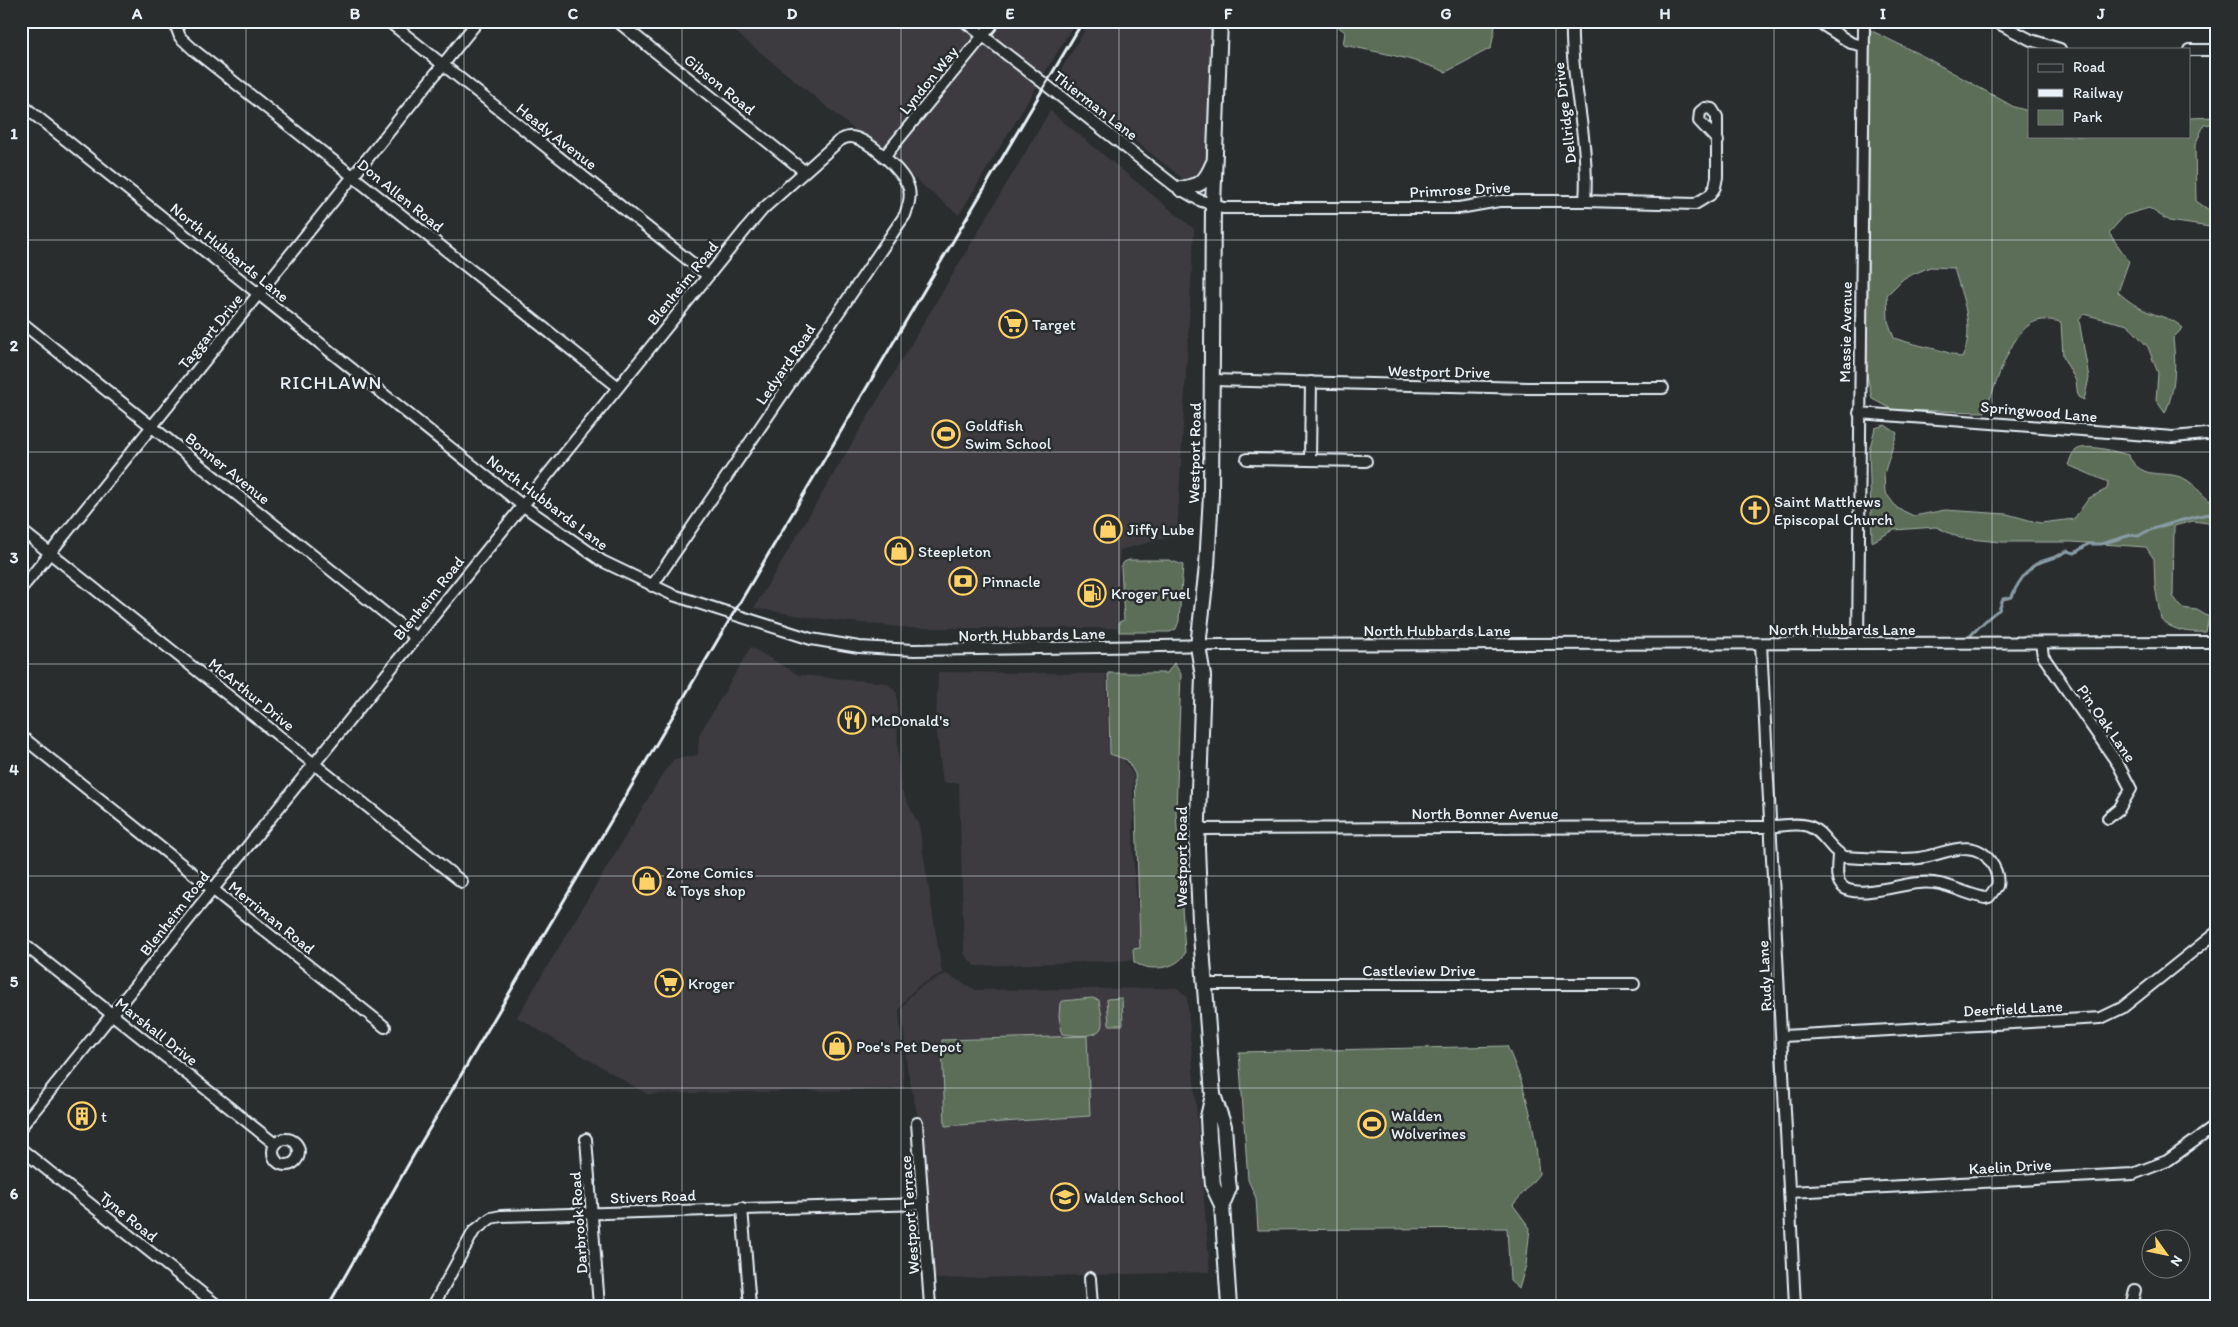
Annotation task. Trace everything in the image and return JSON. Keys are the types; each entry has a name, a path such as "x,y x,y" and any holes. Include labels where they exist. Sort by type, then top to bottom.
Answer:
{"main road":[{"name":"Westport Road","path":"1220,21 1213,205 1213,380 1208,560 1198,646 1204,676 1198,896 1213,1094 1224,1126 1229,1188 1222,1205 1229,1306"},
{"path":"1181,190 1199,186 1207,177 1214,162"}],"street":[{"name":"Don Allen Road","path":"174,21 180,37 195,51 617,386"},
{"name":"Heady Avenue","path":"388,21 707,275"},
{"name":"Taggart Drive","path":"21,589 478,21"},
{"name":"Gibson Road","path":"617,21 804,171"},
{"name":"Thierman Lane","path":"964,21 1181,190 1213,205"},
{"name":"Lyndon Way","path":"884,158 995,21"},
{"name":"Dellridge Drive","path":"1572,21 1573,59 1584,136 1585,200"},
{"path":"1817,21 1852,44 1864,46"},
{"name":"Massie Avenue","path":"1858,644 1864,21"},
{"path":"1994,21 2031,40 2057,48"},
{"path":"2190,50 2217,50"},
{"name":"North Hubbards Lane","path":"21,104 522,505 602,561 652,586 711,608 811,639 858,647 914,650 1198,646 2217,642"},
{"name":"Blenheim Road","path":"21,1127 617,386 764,208 839,141 847,137 858,139 884,158"},
{"name":"Primrose Drive","path":"1213,205 1229,208 1283,210 1314,207 1459,208 1499,201 1585,200 1665,202 1689,205 1707,198 1713,192 1716,182 1718,141"},
{"name":"Ledyard Road","path":"652,586 905,215 909,205 909,188 900,171 884,158"},
{"name":"Bonner Avenue","path":"21,322 416,638"},
{"name":"Westport Drive","path":"1213,380 1528,388 1663,388"},
{"path":"1310,460 1311,382"},
{"name":"Springwood Lane","path":"1859,413 2173,437 2217,432"},
{"path":"1247,459 1366,461"},
{"name":"McArthur Drive","path":"21,530 462,882"},
{"name":"Pin Oak Lane","path":"2041,643 2043,656 2118,764 2131,789 2118,809 2108,818"},
{"name":"Rudy Lane","path":"1760,644 1783,1036 1795,1306"},
{"name":"Merriman Road","path":"21,736 385,1027"},
{"name":"North Bonner Avenue","path":"1199,830 1771,827 1806,825 1816,831 1838,854"},
{"path":"1960,848 1974,848 1987,857 1992,864 1996,872 1997,886 1989,897 1985,898 1949,885 1933,882 1855,893 1842,887 1839,882 1838,854 1845,857 1918,858 1960,848"},
{"name":"Deerfield Lane","path":"1783,1036 2101,1018 2122,1008 2217,932"},
{"name":"Marshall Drive","path":"21,942 275,1144"},
{"name":"Castleview Drive","path":"1204,984 1634,984"},
{"name":"Westport Terrace","path":"918,1123 930,1306"},
{"name":"Kaelin Drive","path":"1790,1192 2132,1174 2168,1161 2217,1125"},
{"name":"Darbrook Road","path":"586,1139 599,1306"},
{"name":"Tyne Road","path":"21,1149 218,1306"},
{"name":"Stivers Road","path":"433,1306 474,1231 491,1218 508,1215 923,1204"},
{"path":"742,1208 750,1306"},
{"path":"1090,1278 1092,1306"},
{"path":"2131,1306 2135,1290"}],"shaded area":[{"path":"722,21 1076,21 959,215"},
{"path":"1090,21 1214,21 1209,165 1198,180 1186,181 1056,79"},
{"path":"1050,111 1194,229 1177,535 1120,550 1117,628 910,628 813,618 754,608"},
{"path":"751,647 799,675 887,683 897,693 898,763 901,789 919,826 942,973 918,986 908,996 899,1010 904,1089 647,1094 517,1017 664,772 674,759 698,755 699,735"},
{"path":"938,672 1106,674 1109,754 1123,759 1133,774 1133,853 1140,948 1132,949 1133,960 975,966 964,954 959,783 943,783 936,726"},
{"name":"Walden School","path":"946,974 976,990 1177,988 1187,997 1210,1272 935,1279 919,1122 907,1067 902,1010 909,997 920,987"}],"green space":[{"path":"1331,21 1496,21 1491,48 1446,72 1408,59 1343,45 1345,32"},
{"path":"1870,30 1923,56 2014,107 2028,111 2028,138 2190,138 2190,118 2217,117 2217,123 2204,125 2195,145 2196,201 2209,210 2217,207 2217,228 2169,221 2149,208 2125,215 2109,233 2129,261 2118,292 2137,307 2171,320 2183,328 2173,338 2175,357 2173,386 2165,413 2156,400 2158,373 2148,347 2128,325 2083,314 2079,320 2089,378 2084,400 2078,397 2076,381 2063,357 2061,322 2049,320 2042,320 2031,324 2013,344 1985,412 1894,410 1872,399 1867,375","holes":["1930,267 1954,268 1964,302 1968,336 1962,358 1894,338 1888,321 1887,295 1904,278"]},
{"path":"1885,425 1897,433 1884,474 1885,492 1897,508 1914,516 1945,510 2007,514 2040,523 2074,519 2089,498 2107,489 2108,482 2068,465 2074,452 2079,448 2086,447 2128,455 2140,469 2146,472 2175,476 2188,481 2208,500 2217,504 2217,540 2208,523 2193,521 2174,526 2173,596 2182,608 2197,610 2209,617 2206,632 2182,630 2171,627 2161,620 2155,586 2154,559 2146,547 2072,542 2000,542 1960,538 1936,527 1894,530 1872,542 1869,451 1875,428"},
{"path":"1129,560 1169,560 1183,565 1179,621 1176,629 1170,632 1119,632 1119,622 1124,620 1121,567 1124,562"},
{"path":"1174,663 1181,674 1176,812 1185,953 1176,963 1162,968 1154,968 1134,962 1133,949 1140,948 1135,774 1127,760 1110,754 1108,673 1167,673"},
{"path":"1092,998 1099,1000 1102,1014 1101,1028 1094,1034 1083,1036 1062,1034 1059,1016 1060,1003 1063,1001"},
{"path":"1122,998 1123,1025 1109,1025 1107,999"},
{"path":"1087,1036 1090,1116 945,1126 942,1040"},
{"name":"Walden Wolverines","path":"1507,1046 1529,1108 1539,1174 1513,1205 1530,1228 1526,1265 1519,1289 1510,1281 1507,1228 1258,1230 1256,1198 1248,1180 1239,1052"}],"waterway":[{"path":"1971,635 1999,610 2003,599 2012,597 2022,579 2036,564 2067,551 2075,553 2088,544 2101,544 2131,535 2139,536 2153,529 2177,522 2217,514"}],"railway":[{"path":"328,1306 412,1158 1083,21"}],"place":[{"name":"Target","path":"1013,324"},
{"name":"Goldfish Swim School","path":"946,434"},
{"name":"Saint Matthews Episcopal Church","path":"1755,510"},
{"name":"Jiffy Lube","path":"1108,529"},
{"name":"Steepleton","path":"899,551"},
{"name":"Pinnacle","path":"963,581"},
{"name":"Kroger Fuel","path":"1092,593"},
{"name":"McDonald's","path":"852,720"},
{"name":"Zone Comics & Toys shop","path":"647,881"},
{"name":"Kroger","path":"669,983"},
{"name":"Poe's Pet Depot","path":"837,1046"},
{"name":"t","path":"82,1116"},
{"name":"Walden Wolverines","path":"1372,1124"},
{"name":"Walden School","path":"1065,1197"}],"district":[{"name":"RICHLAWN","path":"331,382"}]}
